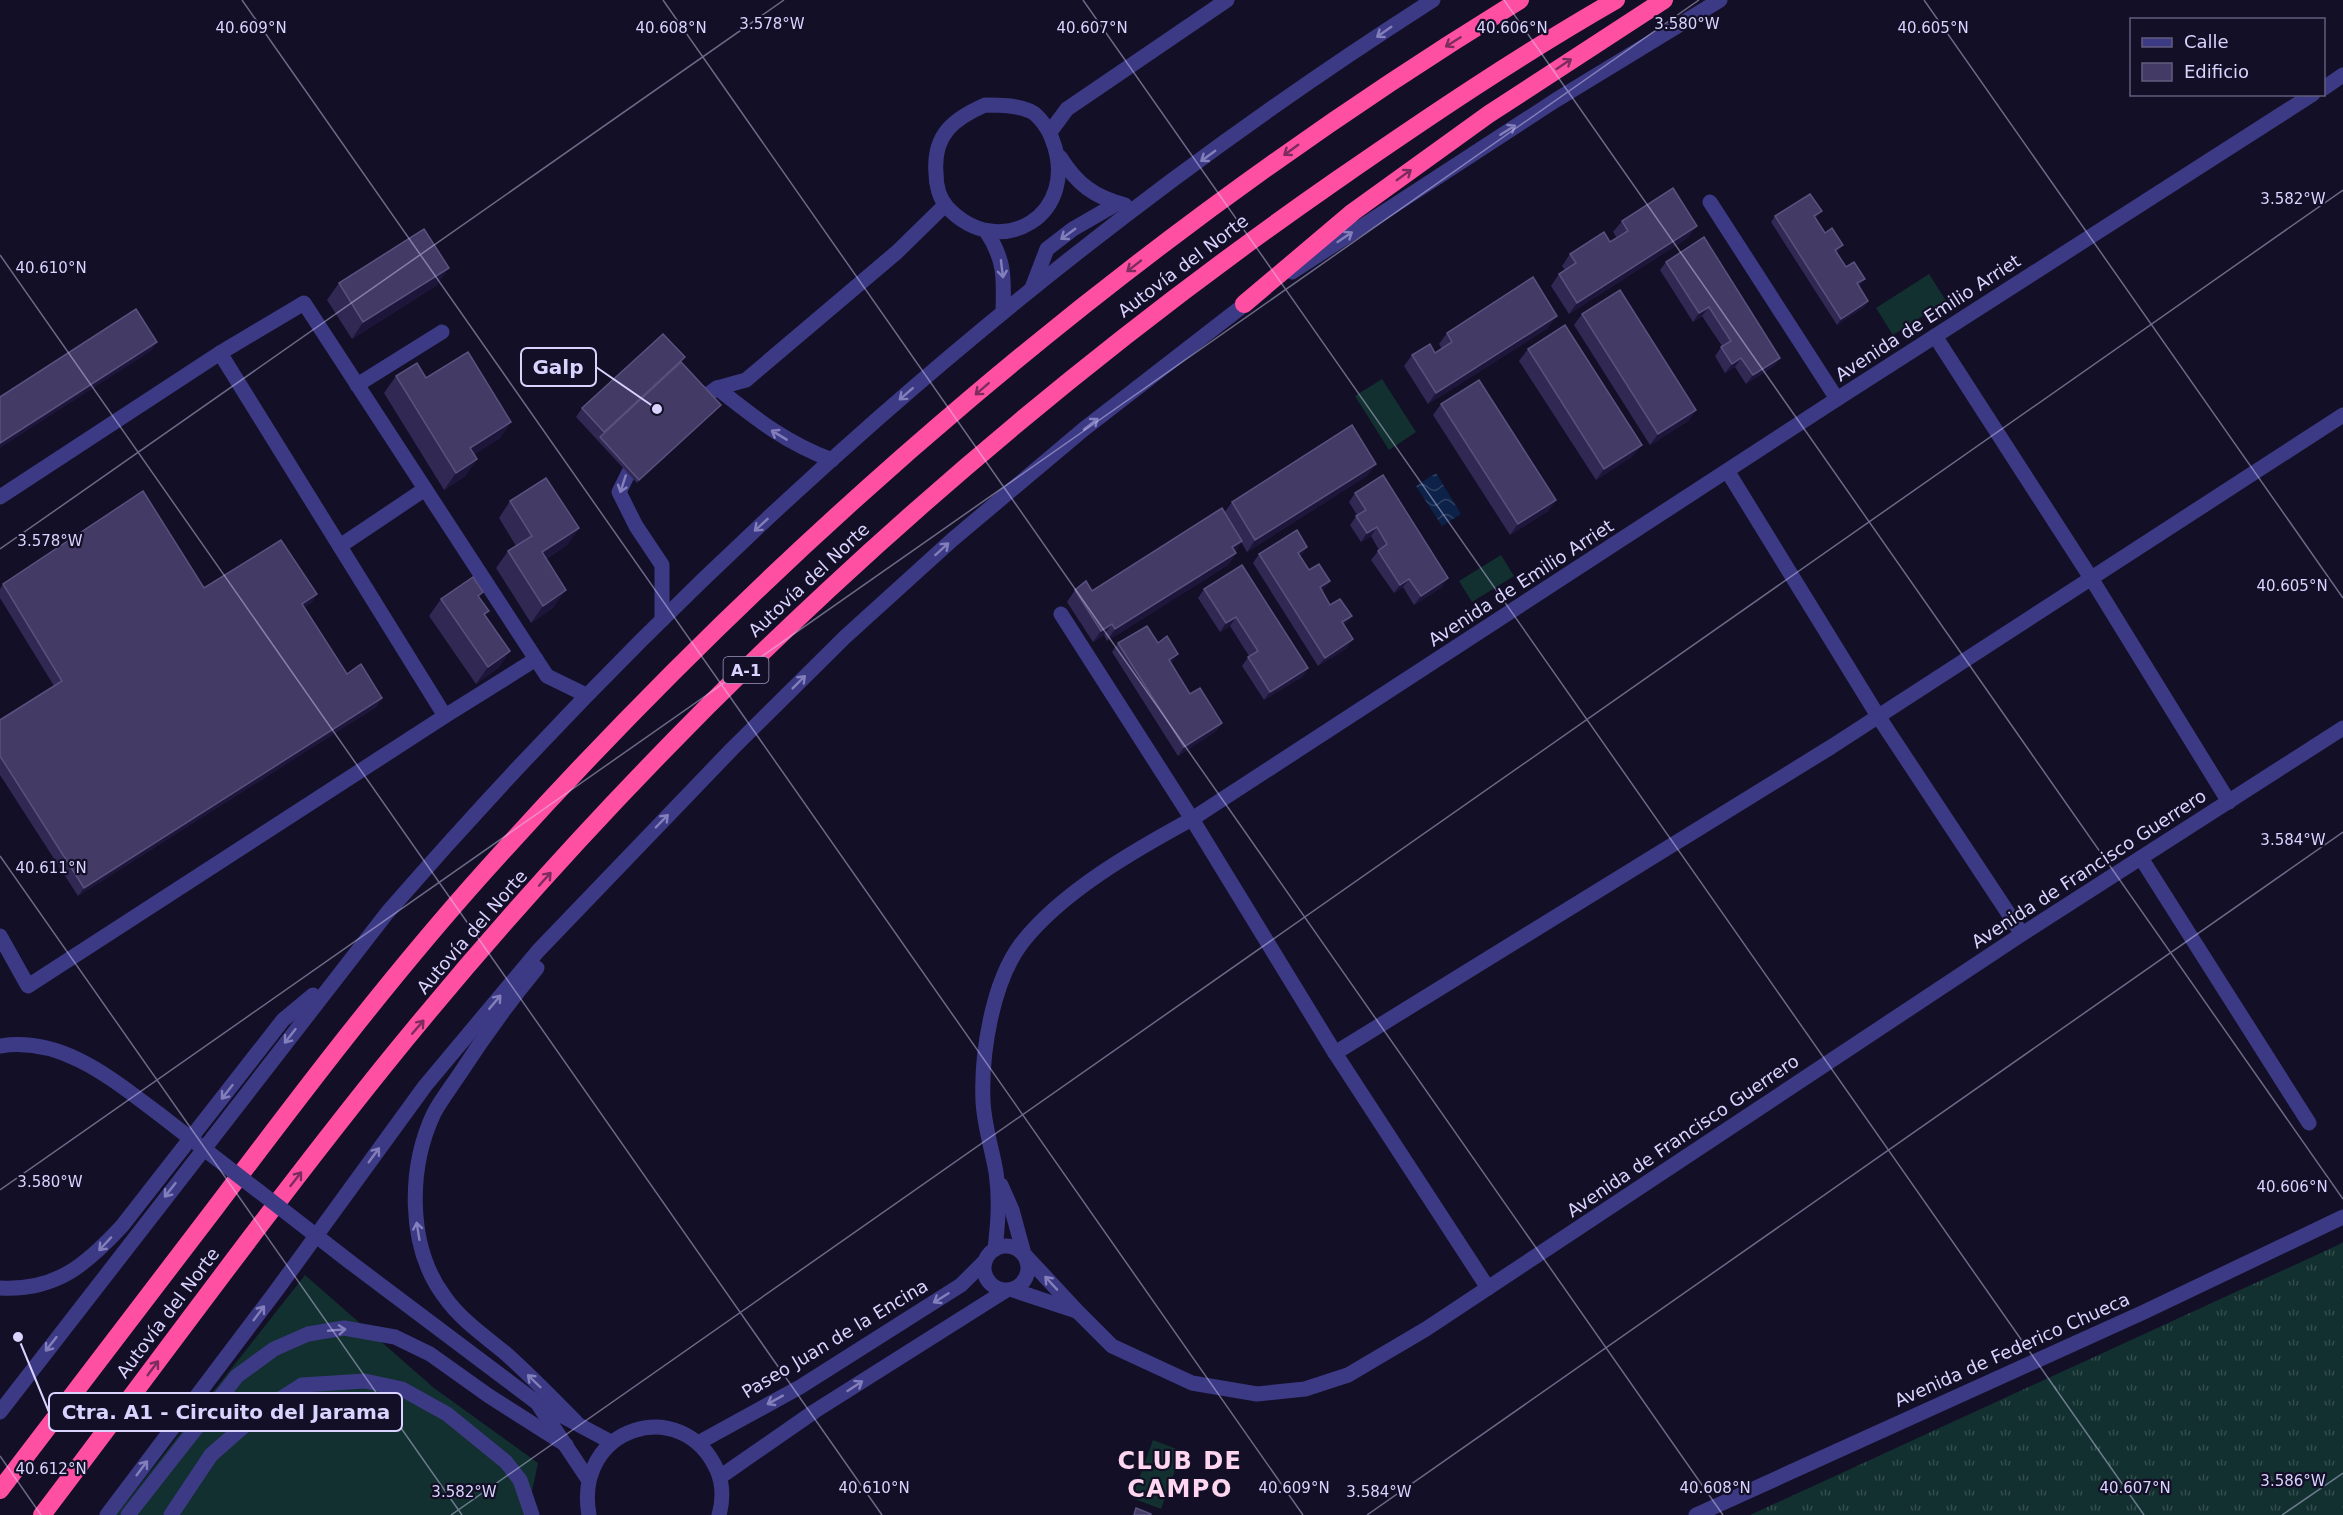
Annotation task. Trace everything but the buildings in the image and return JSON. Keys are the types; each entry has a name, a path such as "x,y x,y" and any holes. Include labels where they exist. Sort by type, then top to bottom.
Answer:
{"highway":[{"name":"Autovía del Norte","path":"0,1490 312,1078 413,955 565,785 769,579 884,473 1139,261 1312,135 1416,65 1520,0"},
{"name":"Autovía del Norte","path":"42,1515 253,1234 386,1064 543,881 642,772 773,643 895,529 1045,398 1232,253 1444,106 1616,0"},
{"path":"1244,304 1353,212 1489,114 1664,0"}],"street":[{"path":"1050,132 1067,109 1227,0"},
{"path":"0,1412 338,973 443,849 586,695 662,620 832,460 1003,311 1137,208 1262,117 1433,0"},
{"path":"106,1515 276,1291 424,1086 538,951 732,749 845,637 944,548 1084,429 1244,304 1439,174 1720,0"},
{"path":"2325,87 2343,75"},
{"name":"Avenida de Emilio Arriet","path":"990,1255 999,1217 996,1174 983,1102 984,1051 996,995 1020,945 1057,908 1129,853 1192,819 1837,399 2310,96"},
{"path":"1059,156 1060,179 1052,202 1034,220 1011,231 986,231 963,221 945,205 936,184 934,157 945,131 961,116 985,105 1008,105 1033,112 1050,132 1059,156 1073,177 1089,192 1137,208"},
{"path":"1710,202 1837,399"},
{"path":"1031,290 1047,249 1073,229 1118,203"},
{"path":"680,413 717,388 746,380 897,252 945,205"},
{"path":"986,231 998,248 1004,267 1003,311"},
{"path":"0,497 220,353 304,303 547,676 586,695"},
{"path":"357,385 442,332"},
{"path":"1935,336 2091,578 2229,802"},
{"path":"220,353 445,716"},
{"path":"717,388 769,429 800,448 832,460"},
{"path":"1335,1053 1878,716 2343,415"},
{"path":"650,441 627,471 619,492 636,526 662,565 662,620"},
{"path":"1728,472 1878,716 2022,934"},
{"path":"340,546 425,489"},
{"path":"1061,614 1192,819 1335,1053 1488,1288"},
{"path":"0,936 28,986 536,659"},
{"name":"Avenida de Francisco Guerrero","path":"1009,1290 1078,1312 1112,1346 1192,1383 1257,1394 1305,1389 1348,1375 1488,1288 2022,934 2343,728"},
{"path":"2141,858 2309,1123"},
{"path":"576,1422 529,1375 460,1315 443,1296 426,1264 418,1233 415,1203 421,1155 434,1113 525,983 622,863"},
{"path":"0,1288 20,1289 44,1285 70,1273 94,1256 122,1226 284,1020 338,973"},
{"path":"0,1046 37,1045 71,1055 110,1077 536,1402 611,1442"},
{"path":"720,1477 815,1411 1009,1290 1020,1287 1028,1275 1028,1260 1024,1254 1012,1210 996,1174"},
{"name":"Avenida de Federico Chueca","path":"1696,1515 2133,1317 2343,1217"},
{"path":"1009,1290 991,1285 987,1279 990,1255 1012,1246 1024,1254 1078,1312"},
{"name":"Paseo Juan de la Encina","path":"698,1443 800,1387 961,1285 990,1255"},
{"path":"128,1515 237,1376 274,1349 308,1334 344,1328 395,1337 430,1354 489,1396 566,1445"},
{"path":"171,1515 211,1455 261,1412 302,1385 365,1381 402,1389 447,1414 506,1461 520,1480 532,1515"},
{"path":"536,1402 588,1479"},
{"path":"589,1515 586,1498 588,1479 596,1458 611,1442 631,1431 655,1427 678,1431 698,1443 711,1458 720,1477 722,1493 719,1515"}],"green space":[{"path":"1929,274 1946,301 1893,335 1876,308"},
{"path":"1382,379 1416,432 1389,450 1355,396"},
{"path":"1501,555 1514,576 1472,602 1459,581"},
{"path":"2343,1242 2343,1515 1750,1515 2338,1245"},
{"path":"305,1275 434,1388 538,1463 527,1515 116,1515"},
{"path":"1153,1440 1182,1451 1161,1509 1132,1498"}],"water":[{"path":"1436,473 1461,514 1442,526 1416,486"}],"place":[{"name":"Galp","path":"657,409"},
{"name":"Ctra. A1 - Circuito del Jarama","path":"18,1337"}],"district":[{"name":"CLUB DE CAMPO","path":"1180,1475"}]}
